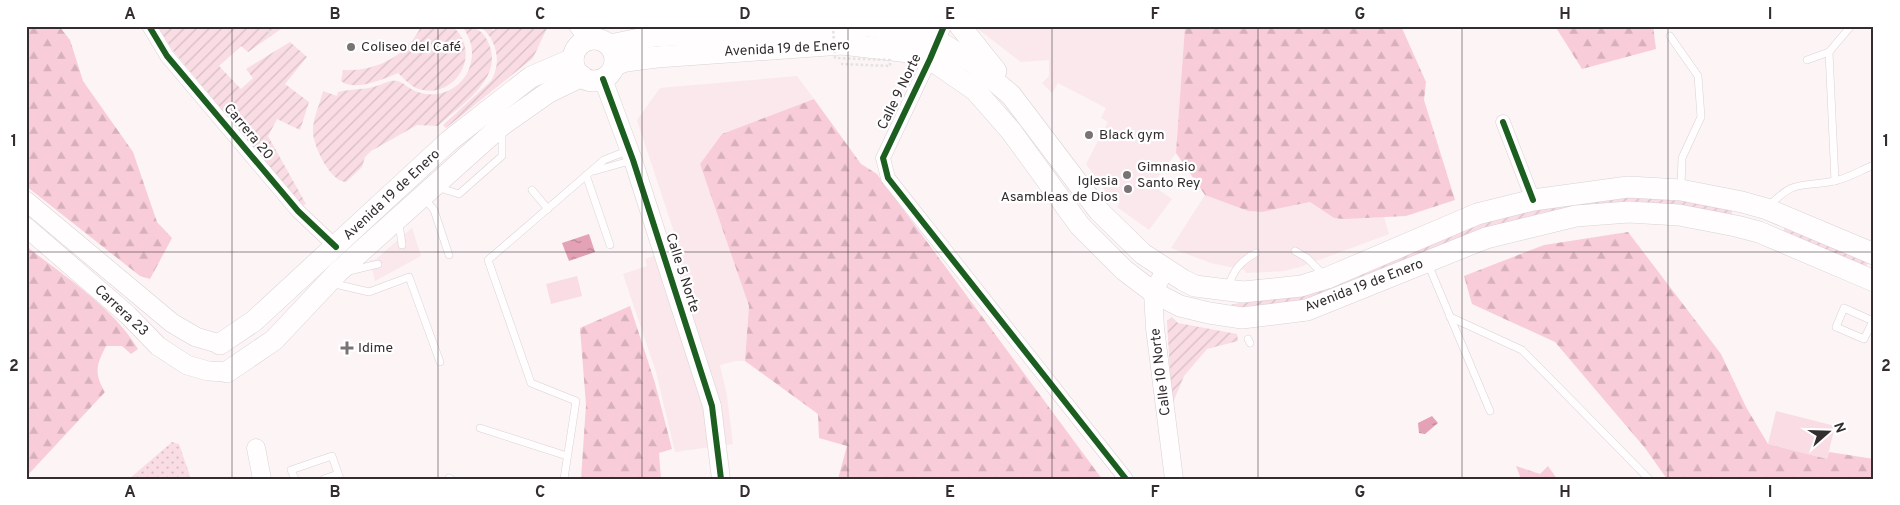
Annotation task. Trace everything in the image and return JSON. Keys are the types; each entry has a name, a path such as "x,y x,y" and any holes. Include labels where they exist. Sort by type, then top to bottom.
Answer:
{"main road":[{"name":"Avenida 19 de Enero","path":"609,63 654,36 867,26 912,33 937,42 973,63 1011,95 1099,211 1142,254 1194,286 1243,292 1301,286 1327,278 1477,214 1533,200 1628,187 1681,190 1767,209 1874,254"},
{"path":"960,26 991,62 1011,95"},
{"path":"581,33 599,39 609,63 592,80 578,68 577,48 581,33"},
{"name":"Avenida 19 de Enero","path":"609,63 657,57 842,44 909,52 937,42"},
{"name":"Avenida 19 de Enero","path":"937,42 1011,132 1080,226 1124,270 1153,292 1180,306 1242,318 1307,310 1486,238 1576,216 1628,212 1678,214 1744,228 1874,281"},
{"name":"Avenida 19 de Enero","path":"220,344 254,321 450,141 531,77 578,68"},
{"name":"Avenida 19 de Enero","path":"228,372 259,352 287,327 333,277 502,125 549,92 578,68"},
{"name":"Carrera 23","path":"26,201 172,323 196,337 220,344"},
{"name":"Carrera 23","path":"26,227 128,315 158,346 187,365 208,371 228,372"}],"street":[{"name":"Carrera 20","path":"149,26 167,56 298,211 336,247"},
{"name":"Calle 9 Norte","path":"937,42 883,158 884,169 894,186 1126,479"},
{"name":"Calle 5 Norte","path":"609,63 631,155 712,406 722,479"},
{"path":"1503,122 1533,200"},
{"path":"1153,292 1166,269"},
{"name":"Calle 10 Norte","path":"1153,292 1155,328 1174,479"},
{"path":"256,448 262,479"}],"lane":[{"path":"1806,60 1829,52 1851,26"},
{"path":"1670,36 1698,76 1701,117 1682,158 1681,190"},
{"path":"1829,52 1835,181"},
{"path":"588,174 631,155"},
{"path":"564,479 576,401 531,384 488,260 604,160 631,155"},
{"path":"1767,209 1780,195 1800,184 1835,181 1874,165"},
{"path":"588,174 610,245"},
{"path":"532,190 548,209"},
{"path":"428,191 449,255"},
{"path":"399,217 402,245"},
{"path":"1295,251 1307,258 1327,278"},
{"path":"1228,291 1239,265 1244,259 1256,253"},
{"path":"1427,262 1490,411"},
{"path":"333,277 378,264"},
{"path":"333,277 369,292 410,277 440,362"},
{"path":"1844,308 1873,320 1864,339 1836,327 1844,308"},
{"path":"1450,317 1522,350 1649,479"},
{"path":"480,428 567,456"},
{"path":"295,479 291,470 332,456 339,476 324,479"}],"path":[{"path":"267,26 271,36"},
{"path":"833,26 835,58 890,60 890,66 841,64"}],"shaded area":[{"path":"157,26 280,26 281,29 248,52 241,46 219,66 241,89 253,78 246,69 290,42 307,57 285,84 309,102 300,130 277,119 268,136 306,204 302,206 174,52"},
{"path":"421,26 452,26 461,37 466,50 465,62 460,73 442,89 430,91 416,88 398,73 361,85 347,84 341,81 343,70 355,70 378,65 399,54 408,46"},
{"path":"462,26 480,31 487,40 492,53 491,66 487,78 479,89 438,126 417,125 371,151 365,157 362,167 346,182 340,181 324,163 314,139 313,128 323,91 337,96 338,92 369,88 395,81 401,82 423,94 446,92 460,83 471,63 472,47"},
{"path":"490,26 493,31 500,26 548,26 533,58 446,128 443,125 491,81 496,67 496,52 491,38 481,27"},
{"path":"974,26 1185,26 1176,153 1152,185 1172,199 1149,230 1117,207 1120,202 1106,192 1086,164 1108,122 1101,118 1106,108 1058,83 1052,93 1042,83 1049,76 1049,60 1021,62"},
{"path":"797,76 814,99 722,134 700,164 749,306 745,361 735,361 720,365 727,396 733,444 675,452 656,372 623,274 647,266 645,259 679,247 637,120 660,88"},
{"path":"1205,195 1248,211 1262,212 1310,202 1334,218 1384,217 1389,234 1300,267 1284,271 1246,273 1245,270 1211,263 1171,248"},
{"path":"1666,197 1733,208 1731,217 1583,208 1538,214 1512,222 1311,301 1273,308 1217,308 1253,300 1509,214 1582,199"},
{"path":"1786,223 1869,260 1865,269 1784,231"},
{"path":"412,228 421,256 375,281 370,260 375,260"},
{"path":"577,276 582,296 551,304 546,284"},
{"path":"1172,317 1178,323 1237,334 1238,341 1207,349 1184,376 1172,405 1167,321"},
{"path":"1776,411 1835,426 1827,459 1768,444"},
{"path":"172,442 179,444 191,479 129,479"}],"green space":[{"path":"26,26 59,26 70,40 83,81 133,152 157,222 172,238 150,279 140,276 26,186"},
{"path":"1185,26 1401,26 1426,82 1424,100 1455,200 1406,216 1344,219 1334,218 1310,202 1262,212 1248,211 1205,195 1176,153"},
{"path":"1555,26 1653,26 1656,49 1582,69"},
{"path":"814,99 861,164 877,174 1102,479 838,479 847,446 819,438 818,414 745,361 749,306 700,164 722,134"},
{"path":"1628,232 1721,354 1746,407 1768,444 1827,459 1829,452 1874,459 1874,479 1667,479 1645,448 1555,342 1472,304 1464,276 1544,245"},
{"path":"26,246 87,293 115,319 138,349 131,354 122,346 106,346 98,364 99,380 105,392 26,477"},
{"path":"630,306 655,383 672,449 659,453 661,479 581,479 586,405 580,328"},
{"path":"1516,466 1540,474 1548,466 1557,479 1521,479"}],"water":[{"path":"589,234 595,252 569,261 562,243"},
{"path":"1432,416 1438,423 1425,434 1419,433 1418,423"}],"cycle path":[{"path":"149,26 167,56 298,211 336,247"},
{"path":"944,26 883,158 888,178 1126,479"},
{"path":"603,79 633,160 712,406 721,479"},
{"path":"1503,122 1533,200"}],"place":[{"name":"Coliseo del Café","path":"351,47"},
{"name":"Black gym","path":"1089,135"},
{"name":"Gimnasio Santo Rey","path":"1127,175"},
{"name":"Iglesia Asambleas de Dios","path":"1128,189"},
{"name":"Idime","path":"347,348"}]}
